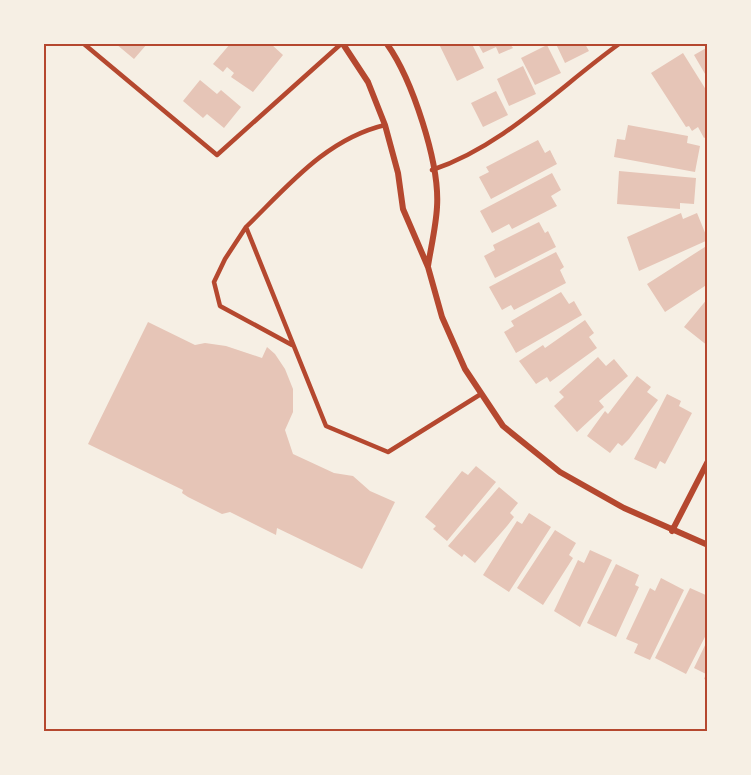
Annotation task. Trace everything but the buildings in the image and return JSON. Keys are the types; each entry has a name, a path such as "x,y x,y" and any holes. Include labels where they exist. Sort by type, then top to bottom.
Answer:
{"street":[{"path":"342,44 368,82 385,125 398,174 403,209 428,267 442,317 465,369 503,426 560,472 624,508 708,545"},
{"path":"387,44 396,55 417,107 429,147 437,205 428,267"},
{"path":"672,531 708,461"}],"lane":[{"path":"84,44 217,155 342,44"},
{"path":"432,170 472,153 506,132 619,44"},
{"path":"292,345 220,306 214,282 225,258 246,227 318,157 351,135 385,125"},
{"path":"246,227 326,426 388,452 481,394"}]}
